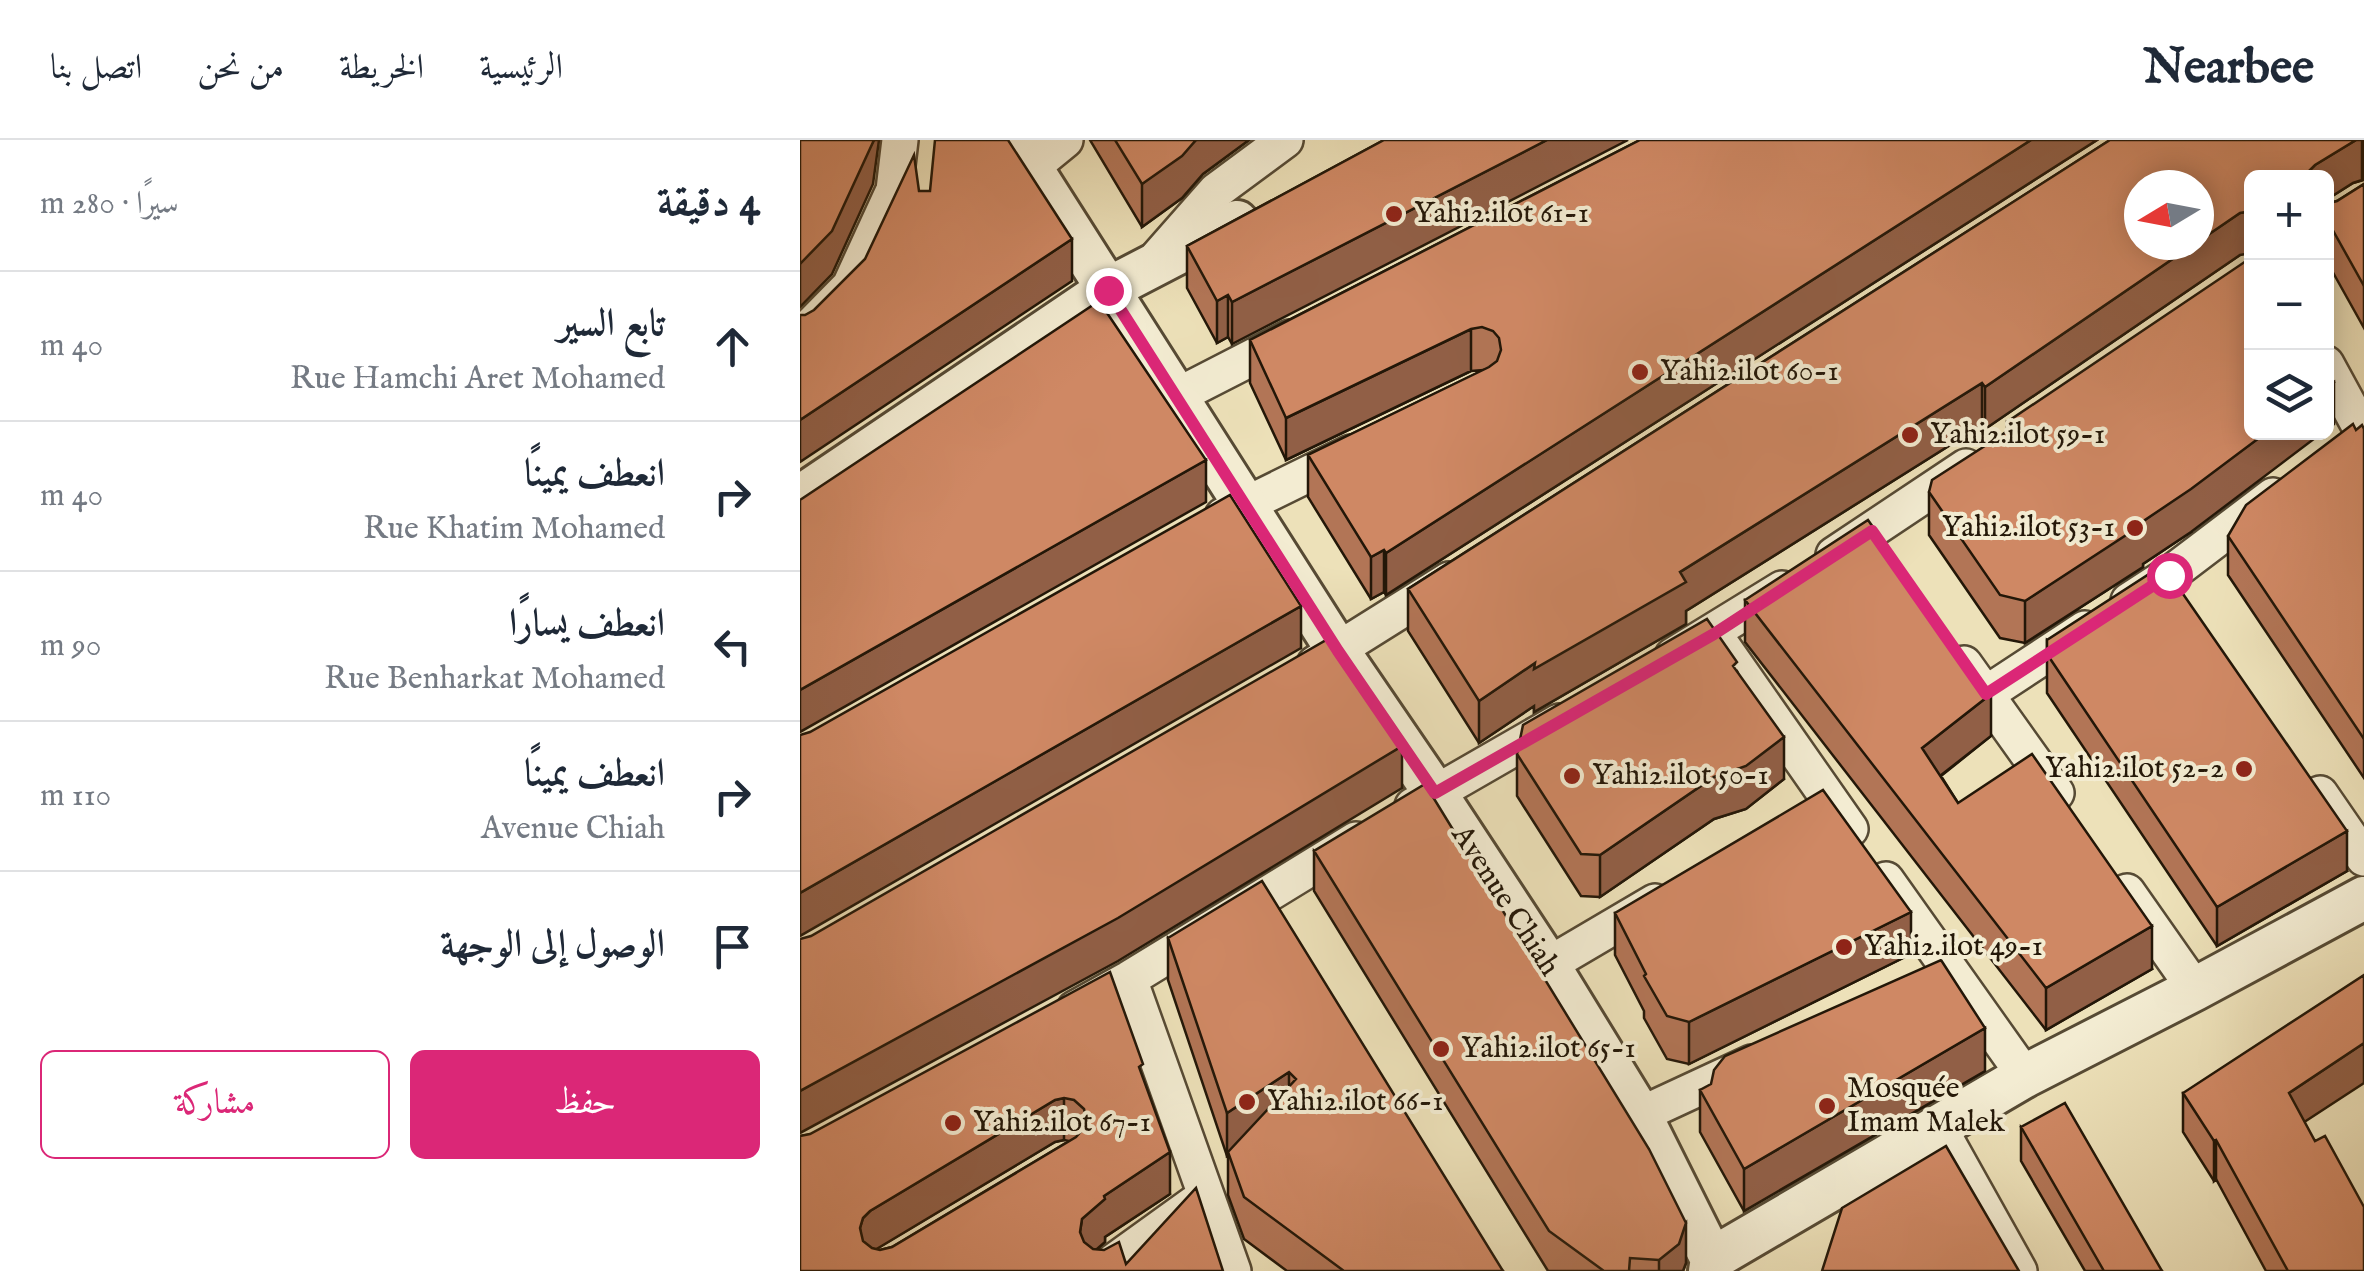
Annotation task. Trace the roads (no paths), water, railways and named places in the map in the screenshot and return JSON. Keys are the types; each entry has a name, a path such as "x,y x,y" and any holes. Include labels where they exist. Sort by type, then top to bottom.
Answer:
{"street":[{"path":"800,337 850,286 894,190 900,140"},
{"path":"1022,153 1066,140"},
{"path":"1148,269 1216,191 1285,140"},
{"name":"Avenue Chiah","path":"1022,153 1338,651 1548,965 1640,1115 1711,1265"},
{"path":"800,498 1108,290 1270,204"},
{"path":"1175,397 1313,326"},
{"path":"2332,452 2363,431 2334,378"},
{"path":"1194,533 1380,439"},
{"path":"1648,671 1714,634 1987,452"},
{"path":"1986,694 2169,575 2302,474"},
{"path":"1872,531 1894,564"},
{"path":"1288,680 1471,566"},
{"path":"2169,575 2190,606"},
{"path":"1714,634 2025,1076"},
{"path":"1952,645 2074,818"},
{"path":"1042,1026 1129,979 1582,708"},
{"path":"2299,764 2364,858"},
{"path":"1796,818 1829,799"},
{"path":"2107,865 2196,989"},
{"path":"1548,965 1680,887"},
{"path":"1268,893 1289,926"},
{"path":"1711,1265 2025,1076 2364,898"},
{"path":"1914,987 1948,971"},
{"path":"1129,979 1233,1271"},
{"path":"1640,1115 1777,1051"},
{"path":"1938,1126 2019,1271"},
{"path":"1119,1265 1206,1195"}],"place":[{"name":"Yahi2.ilot 61-1","path":"1394,214"},
{"name":"Yahi2.ilot 60-1","path":"1640,372"},
{"name":"Yahi2.ilot 59-1","path":"1910,435"},
{"name":"Yahi2.ilot 53-1","path":"2135,528"},
{"name":"Yahi2.ilot 52-2","path":"2244,769"},
{"name":"Yahi2.ilot 50-1","path":"1572,776"},
{"name":"Yahi2.ilot 49-1","path":"1844,947"},
{"name":"Yahi2.ilot 65-1","path":"1441,1049"},
{"name":"Yahi2.ilot 66-1","path":"1247,1102"},
{"name":"Mosquée Imam Malek","path":"1827,1106"},
{"name":"Yahi2.ilot 67-1","path":"953,1123"}]}
